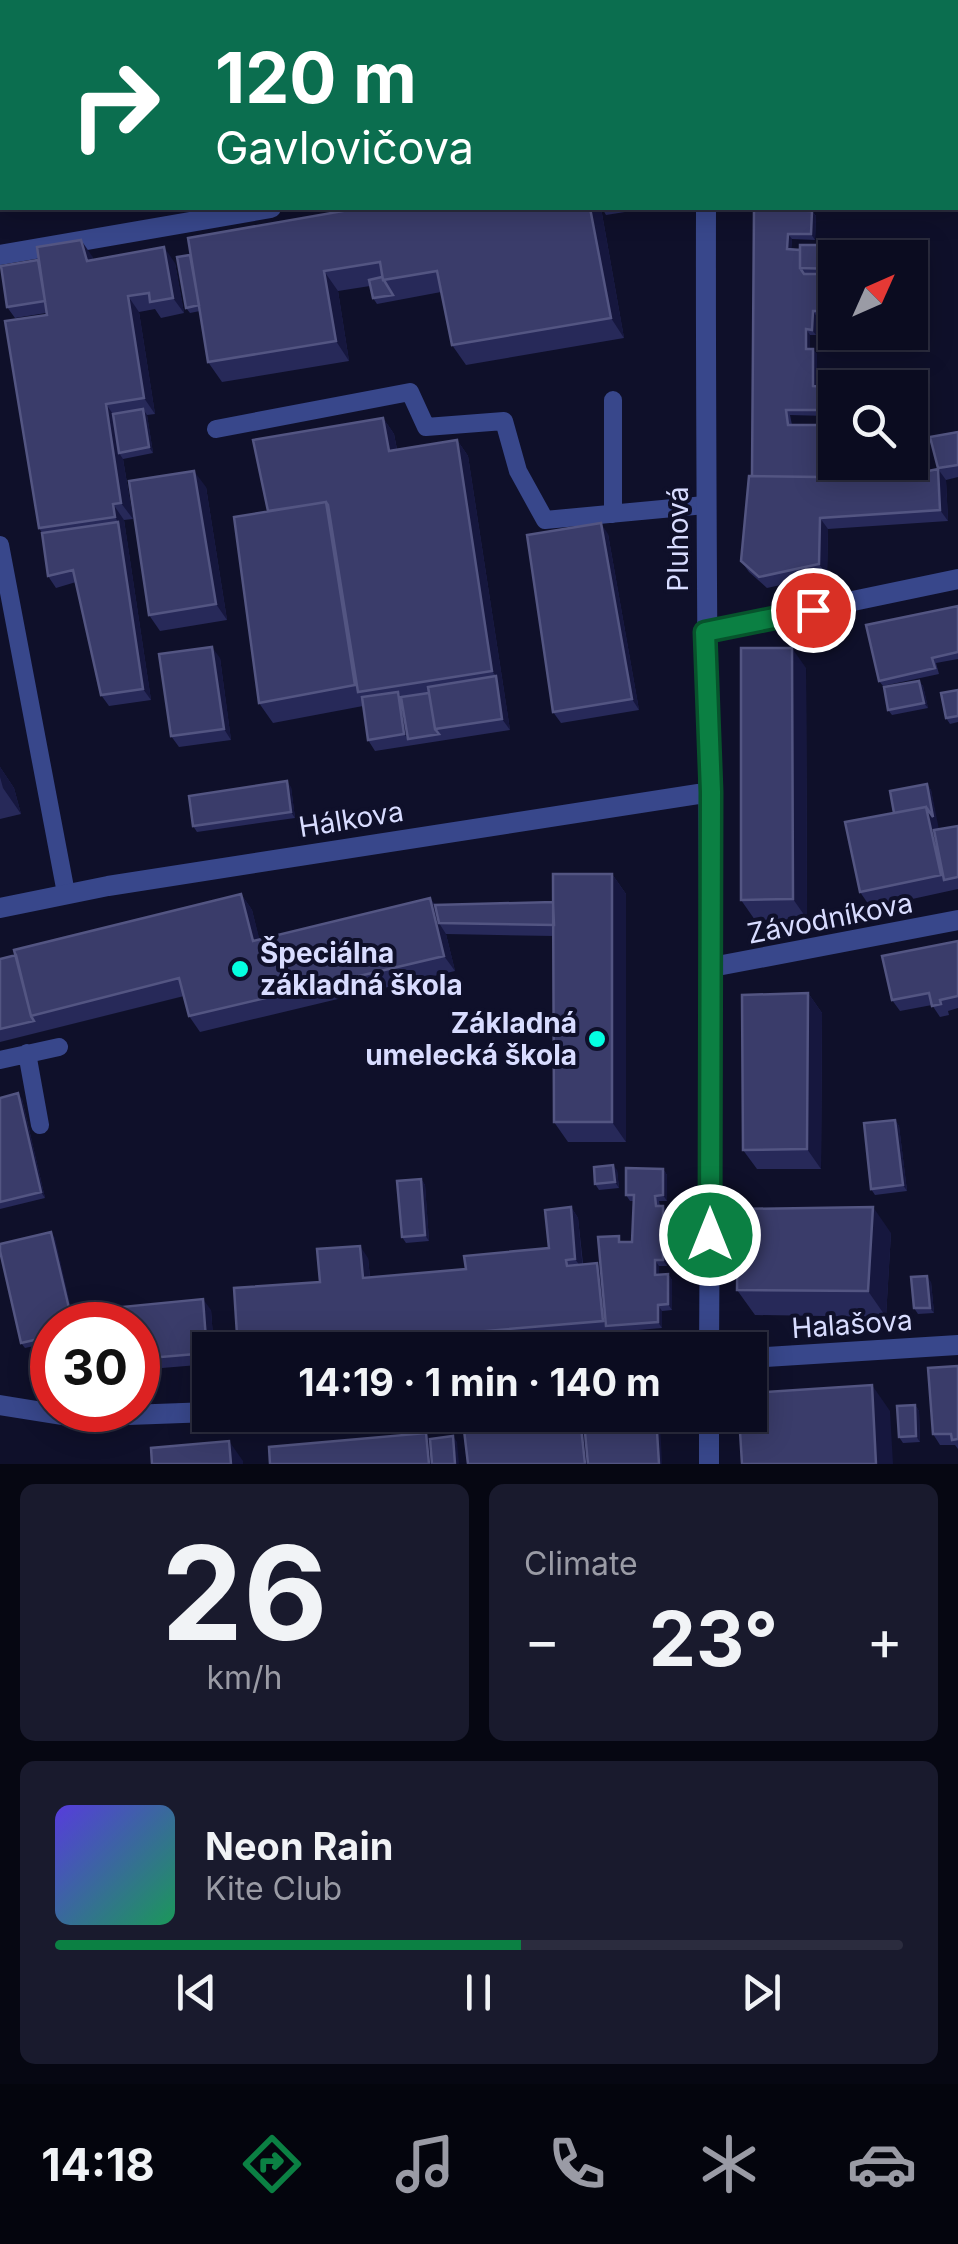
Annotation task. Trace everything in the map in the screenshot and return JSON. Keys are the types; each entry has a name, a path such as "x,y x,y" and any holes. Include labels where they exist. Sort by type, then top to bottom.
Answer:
{"street":[{"path":"0,255 259,210"},
{"name":"Pluhová","path":"706,210 705,632 712,967 710,1332"},
{"path":"705,632 958,579"},
{"name":"Hálkova","path":"0,908 66,893 711,792"},
{"name":"Závodníkova","path":"712,967 958,920"},
{"name":"Halašova","path":"767,1357 958,1345"},
{"path":"0,1405 74,1416 192,1413"},
{"path":"709,1432 709,1464"}],"lane":[{"path":"216,429 410,392 426,427 504,421 518,471 545,520 705,505"},
{"path":"613,400 613,514"},
{"path":"0,545 66,893"},
{"path":"0,1060 59,1047"},
{"path":"27,1054 40,1125"}],"building":[{"path":"349,210 590,210 611,318 452,345 437,271 383,280 380,262 324,271 336,341 208,362 188,238"},
{"path":"754,210 812,211 811,234 788,234 787,249 800,250 804,274 818,274 818,311 813,311 812,330 806,329 806,349 813,349 813,386 818,386 818,410 786,410 788,425 818,425 818,477 752,476"},
{"path":"81,240 87,261 164,247 173,298 150,302 149,293 128,296 144,398 106,404 121,503 113,504 115,517 39,528 5,321 47,315 37,247"},
{"path":"800,245 818,245 818,269 800,268"},
{"path":"190,255 199,305 186,308 177,257"},
{"path":"38,260 45,301 7,307 1,266"},
{"path":"382,277 393,295 373,298 369,280"},
{"path":"143,409 149,447 119,453 113,414"},
{"path":"383,418 389,451 457,440 492,671 358,692 328,505 326,502 268,511 253,440"},
{"path":"958,432 958,465 938,468 930,437"},
{"path":"938,469 940,510 820,518 819,564 759,577 741,561 749,476 928,480 928,471"},
{"path":"194,471 216,604 149,615 129,481"},
{"path":"326,502 355,685 259,703 234,517"},
{"path":"118,522 143,689 101,695 73,570 48,576 42,533"},
{"path":"601,523 632,699 553,712 527,535"},
{"path":"958,606 958,652 932,658 935,668 879,681 866,625"},
{"path":"212,647 224,729 171,736 159,654"},
{"path":"741,648 792,648 793,899 741,900"},
{"path":"496,676 502,719 435,729 428,687"},
{"path":"919,681 924,703 888,710 884,687"},
{"path":"958,690 958,716 946,718 941,693"},
{"path":"398,692 404,734 368,740 362,697"},
{"path":"429,693 439,734 408,739 401,697"},
{"path":"287,781 291,812 193,826 189,796"},
{"path":"927,784 933,817 926,807 894,813 890,791"},
{"path":"926,807 941,875 860,892 845,822"},
{"path":"958,826 958,877 944,880 934,830"},
{"name":"Základná umelecká škola","path":"553,874 612,874 612,1122 554,1122"},
{"name":"Špeciálna základná škola","path":"241,894 253,941 430,898 444,956 189,1016 179,978 31,1016 14,950"},
{"path":"553,902 554,925 439,923 435,905"},
{"path":"958,941 958,996 932,1006 929,993 892,1000 882,956"},
{"path":"16,955 34,1021 0,1029 0,959"},
{"path":"808,993 807,1149 743,1150 742,995"},
{"path":"18,1093 41,1192 0,1202 0,1098"},
{"path":"895,1120 903,1185 871,1189 864,1123"},
{"path":"613,1165 615,1182 595,1184 594,1167"},
{"path":"626,1168 663,1169 663,1195 655,1196 656,1206 663,1206 663,1260 655,1260 655,1275 668,1274 668,1304 658,1305 658,1322 606,1326 598,1237 619,1236 619,1242 632,1242 634,1195 626,1195"},
{"path":"421,1179 425,1235 402,1237 397,1181"},
{"path":"571,1207 575,1259 566,1260 567,1266 597,1263 603,1321 473,1332 237,1332 234,1288 320,1282 317,1249 360,1246 363,1278 466,1269 464,1256 549,1248 545,1210"},
{"path":"873,1207 868,1291 737,1290 738,1209"},
{"path":"51,1232 68,1302 30,1302 30,1341 21,1343 0,1244"},
{"path":"927,1276 930,1308 914,1308 911,1277"},
{"path":"203,1299 205,1332 192,1332 192,1354 160,1357 160,1303"},
{"path":"958,1366 958,1439 952,1440 951,1434 933,1434 928,1368"},
{"path":"872,1385 876,1464 742,1464 740,1432 767,1432 767,1392"},
{"path":"915,1405 916,1436 899,1437 897,1406"},
{"path":"464,1432 582,1432 585,1464 468,1464"},
{"path":"585,1432 657,1432 659,1464 588,1464"},
{"path":"426,1433 429,1464 270,1464 269,1447"},
{"path":"453,1436 455,1464 432,1464 430,1439"},
{"path":"229,1441 231,1464 152,1464 151,1448"}],"place":[{"name":"Špeciálna základná škola","path":"240,969"},
{"name":"Základná umelecká škola","path":"597,1039"}],"route":[{"path":"710,1235 711,792 705,632 813,610"}]}
